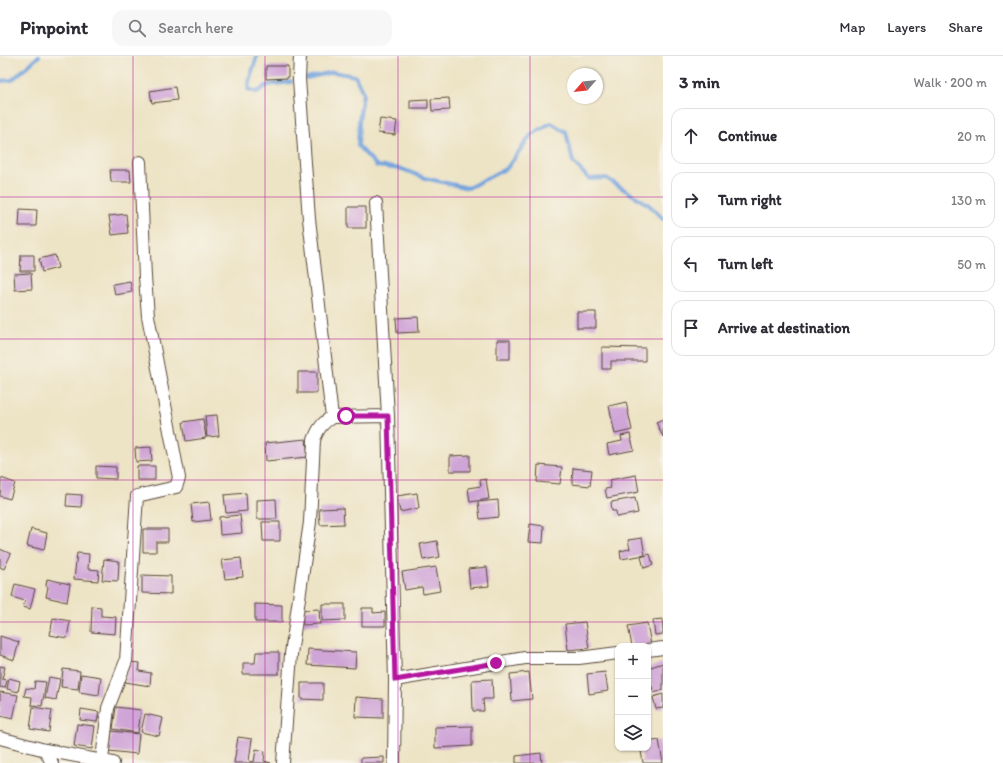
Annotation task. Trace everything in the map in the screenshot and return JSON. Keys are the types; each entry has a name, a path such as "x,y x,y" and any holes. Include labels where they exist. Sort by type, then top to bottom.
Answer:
{"street":[{"path":"300,56 299,79 309,219 332,417"},
{"path":"0,738 45,750 107,762 108,708 126,661 137,496 176,487 179,478 148,316 140,162"},
{"path":"376,203 388,416 395,680 394,763"},
{"path":"283,763 291,654 310,522 314,440 318,429 324,422 332,417 388,416"},
{"path":"651,650 663,648"},
{"path":"395,680 525,658 579,658 615,654"},
{"path":"45,750 52,763"}],"building":[{"path":"266,66 288,66 288,78 266,79"},
{"path":"175,87 177,100 152,103 150,91"},
{"path":"449,98 450,110 432,111 431,99"},
{"path":"428,99 428,108 410,108 410,100"},
{"path":"380,119 397,121 395,135 378,133"},
{"path":"110,170 130,170 131,182 111,182"},
{"path":"348,207 366,207 366,228 348,228"},
{"path":"20,209 37,210 36,226 19,226"},
{"path":"126,214 128,233 112,235 109,216"},
{"path":"21,255 34,255 34,271 20,271"},
{"path":"55,255 58,268 42,272 39,259"},
{"path":"31,273 32,289 15,290 14,274"},
{"path":"130,281 132,292 115,295 113,284"},
{"path":"577,312 596,312 596,328 577,328"},
{"path":"418,317 419,332 397,333 396,318"},
{"path":"497,340 510,340 510,359 497,359"},
{"path":"602,347 645,348 645,361 611,361 611,369 602,369"},
{"path":"298,372 317,372 317,393 298,393"},
{"path":"626,402 632,430 615,434 609,406"},
{"path":"217,415 219,436 207,437 205,416"},
{"path":"203,419 206,438 186,441 183,422"},
{"path":"663,419 663,437 656,422"},
{"path":"630,434 634,450 609,455 607,444 622,441 621,436"},
{"path":"306,439 308,457 266,461 265,443"},
{"path":"151,447 152,461 136,462 135,448"},
{"path":"470,455 470,471 450,471 450,456"},
{"path":"538,465 562,467 560,484 537,482"},
{"path":"96,466 116,467 116,479 96,478"},
{"path":"137,466 155,466 155,480 137,480"},
{"path":"573,468 592,470 590,486 572,484"},
{"path":"636,475 639,492 607,498 605,489 611,488 609,480"},
{"path":"1,478 15,483 10,499 0,496"},
{"path":"486,479 489,499 470,502 468,488 481,486 480,480"},
{"path":"246,493 247,511 226,513 224,495"},
{"path":"417,493 419,508 400,512 397,496"},
{"path":"67,494 82,495 81,507 66,506"},
{"path":"635,498 638,513 617,517 616,511 612,511 611,502"},
{"path":"276,499 277,519 257,519 257,500"},
{"path":"498,500 499,517 480,519 478,502"},
{"path":"209,502 211,520 193,522 191,504"},
{"path":"343,508 344,524 320,525 319,509"},
{"path":"240,515 242,533 220,535 219,517"},
{"path":"262,522 280,522 280,541 263,541"},
{"path":"530,524 544,526 543,543 528,542"},
{"path":"31,529 47,533 44,550 27,546"},
{"path":"143,529 168,529 168,542 156,542 156,552 143,552"},
{"path":"642,538 645,555 621,559 620,551 630,549 628,540"},
{"path":"437,541 440,557 423,560 420,544"},
{"path":"0,549 11,554 4,569 0,567"},
{"path":"77,553 89,554 88,569 99,570 98,581 74,579"},
{"path":"650,554 653,565 644,568 641,557"},
{"path":"241,558 243,577 225,579 222,560"},
{"path":"104,559 119,561 118,581 102,580"},
{"path":"436,567 440,591 423,594 422,587 405,590 402,572"},
{"path":"487,567 489,586 470,588 468,569"},
{"path":"142,575 171,576 171,594 142,593"},
{"path":"47,579 70,584 67,602 46,597 48,587 46,586"},
{"path":"15,584 35,589 30,609 23,607 25,601 12,597"},
{"path":"255,604 282,605 282,622 255,622"},
{"path":"322,604 345,604 345,620 322,621"},
{"path":"92,606 101,607 101,616 116,617 115,634 91,632"},
{"path":"362,608 373,608 373,613 385,612 385,626 362,626"},
{"path":"319,609 320,624 303,625 302,610"},
{"path":"53,618 70,621 67,638 50,635"},
{"path":"662,619 663,634 655,635 653,620"},
{"path":"585,622 589,648 568,650 565,624"},
{"path":"647,623 651,643 631,643 628,626"},
{"path":"0,636 19,642 14,660 0,655"},
{"path":"308,649 356,652 355,668 307,665"},
{"path":"256,652 279,652 279,674 243,674 243,663 255,663"},
{"path":"128,662 140,663 139,671 151,673 150,686 125,682"},
{"path":"663,663 663,690 654,693 651,684 651,667"},
{"path":"0,666 5,667 2,679 7,680 5,688 0,687"},
{"path":"63,669 80,671 78,689 61,687"},
{"path":"529,672 532,699 512,701 510,674"},
{"path":"605,672 608,691 589,694 587,674"},
{"path":"81,674 101,677 99,695 79,692"},
{"path":"49,677 60,679 56,700 45,698"},
{"path":"9,678 20,681 18,692 7,689"},
{"path":"492,679 493,699 483,699 484,711 473,711 472,680"},
{"path":"35,681 46,682 42,706 31,705 32,697 24,696 26,688 34,689"},
{"path":"301,683 323,683 323,700 301,699"},
{"path":"0,692 18,695 13,719 0,716"},
{"path":"663,694 663,708 656,709 653,697"},
{"path":"356,697 383,699 383,718 355,717"},
{"path":"33,707 52,710 49,732 30,729"},
{"path":"116,707 141,710 138,733 113,729"},
{"path":"81,709 99,712 97,722 80,720"},
{"path":"145,714 163,718 159,736 141,732"},
{"path":"77,724 95,726 92,749 74,746"},
{"path":"472,726 472,746 435,748 435,727"},
{"path":"112,731 139,734 137,754 109,751"},
{"path":"238,737 252,739 249,761 254,762 256,749 265,751 264,761 271,763 234,763"},
{"path":"659,740 663,763 643,763 641,751 651,751 651,741"},
{"path":"541,753 542,763 516,763 516,756"},
{"path":"384,757 384,763 361,763 361,758"}],"waterway":[{"path":"0,81 12,80 39,56"},
{"path":"257,56 248,89 257,92 268,85 291,82"},
{"path":"307,78 333,72 355,76 363,93 359,121 358,146 377,166 402,169 425,178 468,188 507,168 531,135 551,123 566,132 573,162 589,179 606,178 649,205 663,219"}],"route":[{"path":"346,416 388,416 395,680 496,663"}]}
